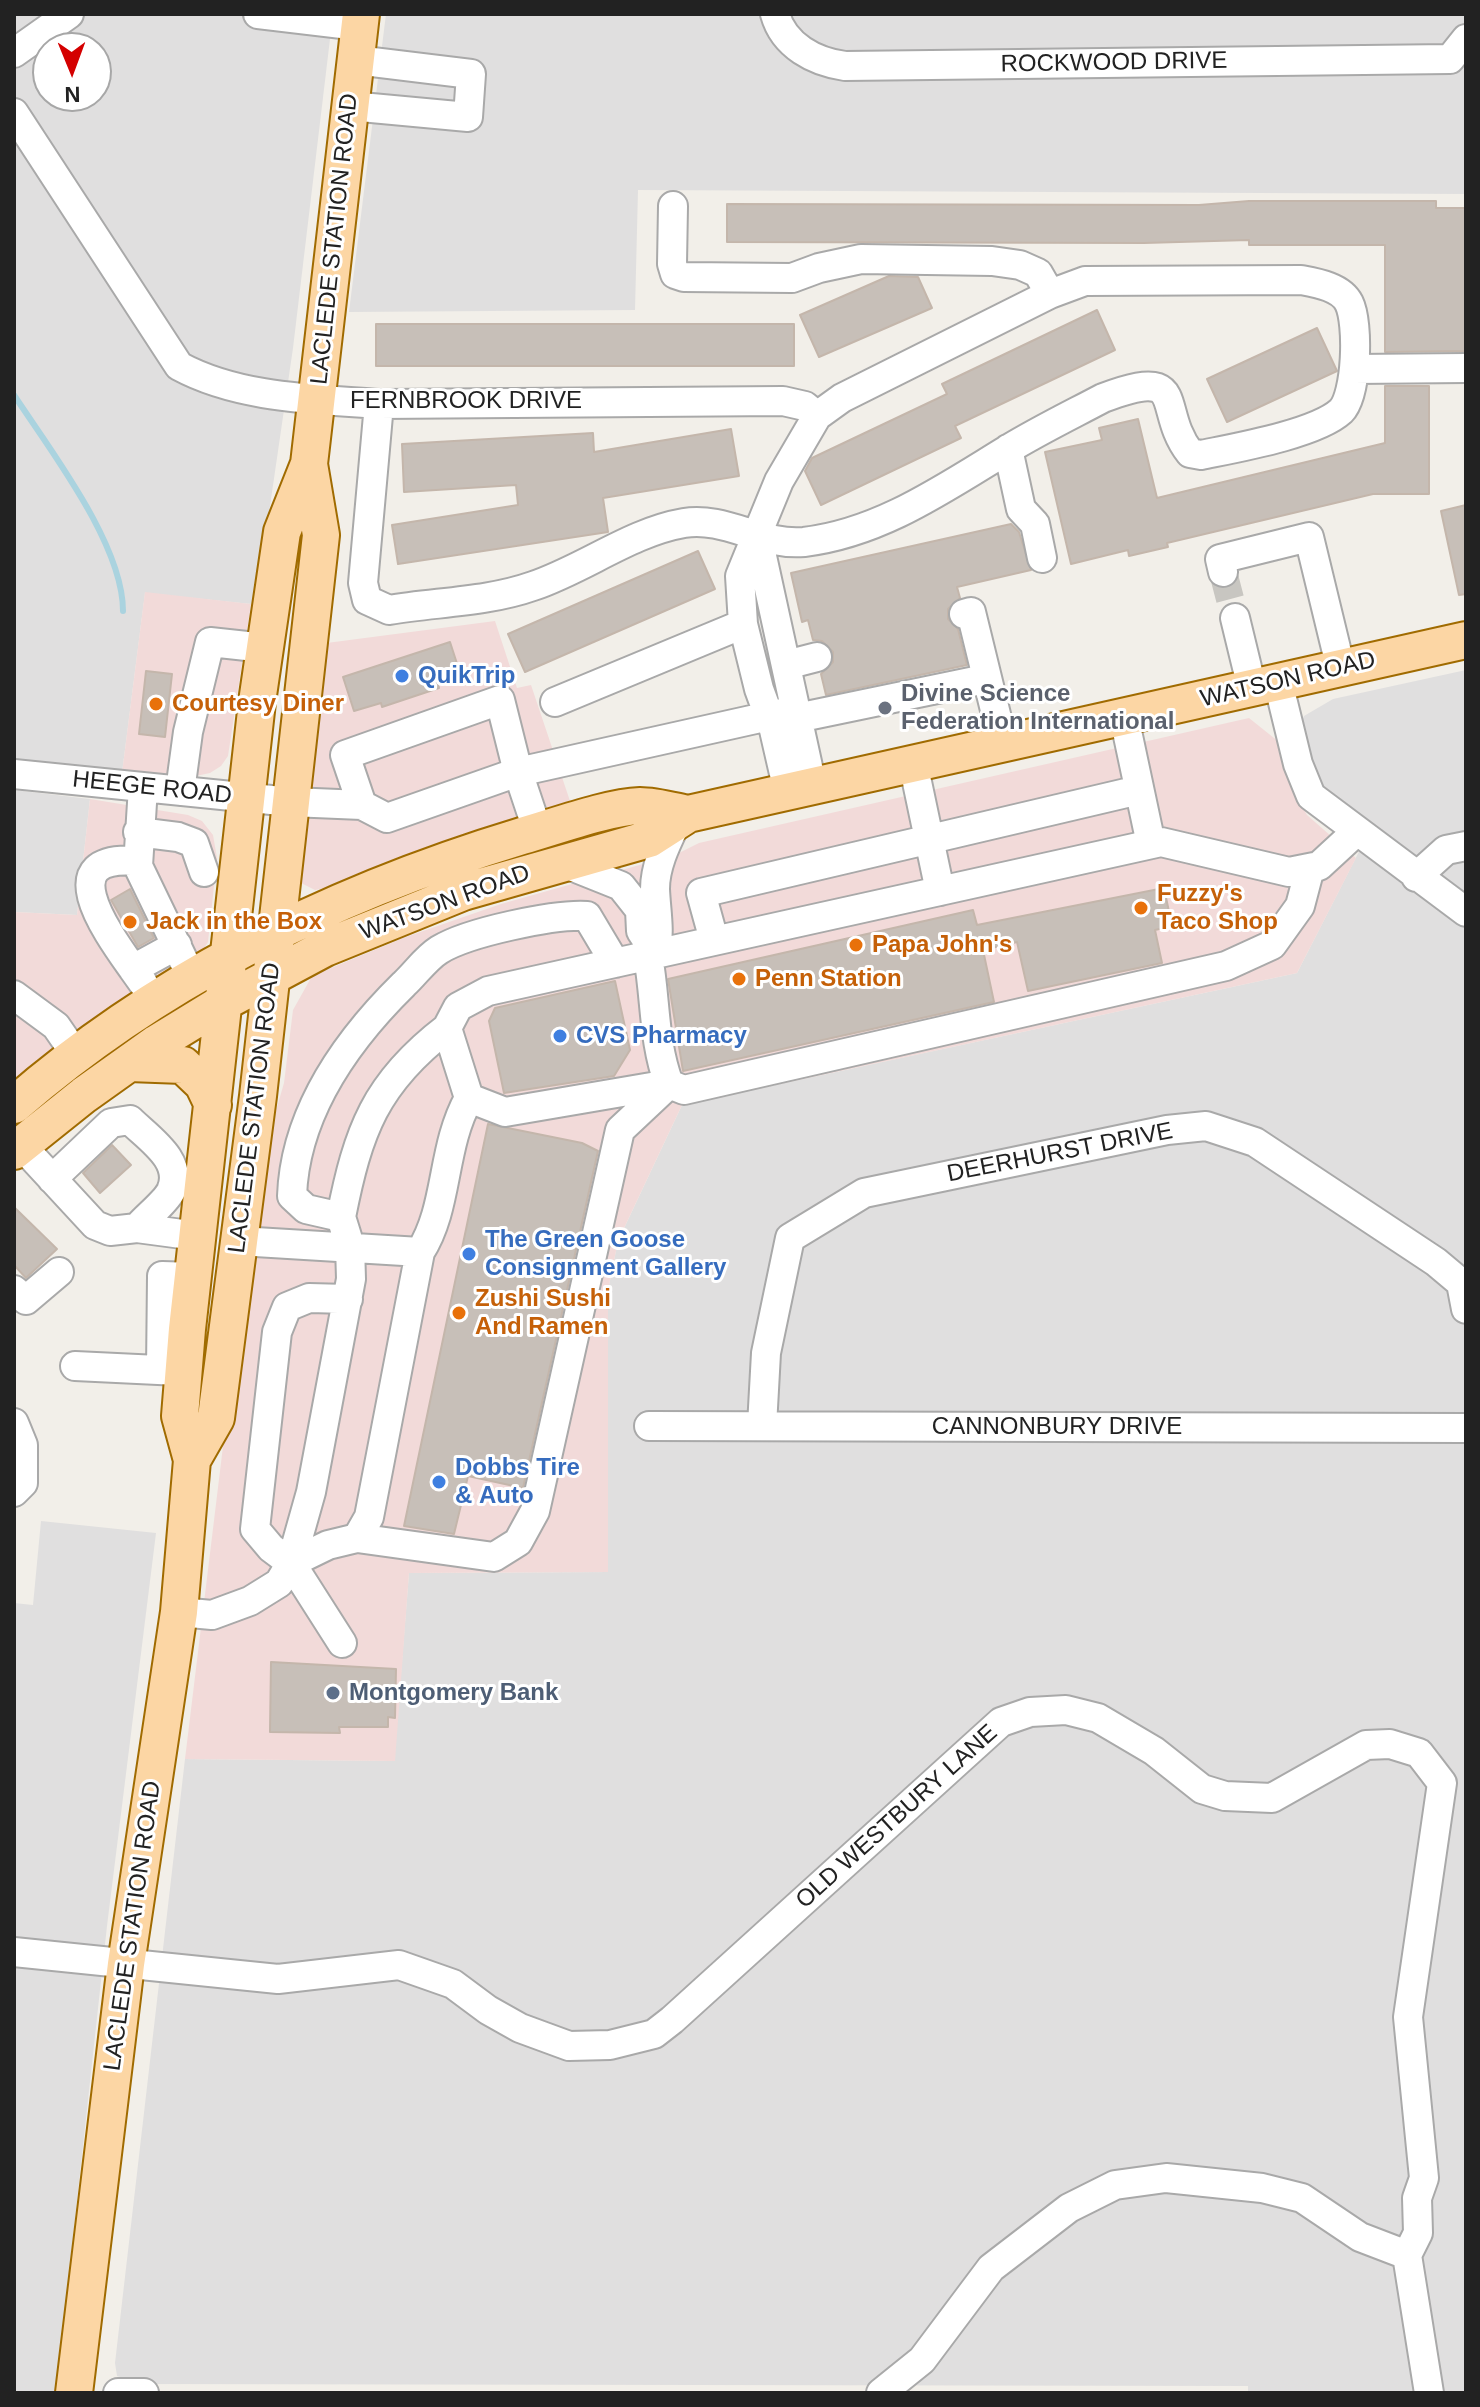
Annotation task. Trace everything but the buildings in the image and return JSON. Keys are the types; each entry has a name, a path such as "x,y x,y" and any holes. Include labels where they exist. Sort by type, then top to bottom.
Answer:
{"main road":[{"name":"LACLEDE STATION ROAD","path":"74,2393 126,1964 179,1612 192,1460 172,1371 193,1277 247,797 282,532 309,464 359,34"},
{"name":"LACLEDE STATION ROAD","path":"192,1460 216,1418 271,976 321,535 309,464"},
{"name":"WATSON ROAD","path":"18,1148 129,1063 224,1002 325,948 428,905 561,862 649,839 683,817 800,788 1466,640"},
{"name":"WATSON ROAD","path":"14,1105 76,1055 192,978 276,932 408,875 538,832 640,806 683,817"},
{"path":"129,1063 183,1065 203,1084 213,1105"}],"street":[{"path":"14,53 69,14"},
{"path":"258,14 359,34 471,74 468,117 350,106"},
{"name":"ROCKWOOD DRIVE","path":"775,14 778,25 809,58 845,66 1450,59 1466,39"},
{"name":"FERNBROOK DRIVE","path":"14,113 179,366 210,383 318,399 379,404 783,401 805,406 817,416"},
{"path":"673,206 672,264 675,274 684,277 792,278 861,259 992,261 1020,265 1038,273 1050,294"},
{"path":"379,404 363,583 367,600 389,610 532,586 647,535 685,522 718,526 758,538 805,542 873,524 923,501 1008,449 1103,398 1149,384 1167,395 1190,453 1201,455 1293,433 1340,412 1349,398 1354,369 1352,313 1343,295 1322,284 1301,280 1085,281 1050,294 842,398 817,416 779,481 758,538 744,560 740,576 743,624 787,715"},
{"path":"1354,369 1466,368"},
{"path":"1008,449 1021,509 1035,524 1042,558"},
{"path":"1223,572 1220,559 1309,537 1341,669"},
{"path":"758,538 786,665 787,715 800,788"},
{"path":"964,614 971,612 1003,743"},
{"path":"1235,618 1311,796 1466,912"},
{"path":"555,702 743,624"},
{"path":"180,791 188,732 210,642 265,648"},
{"path":"786,665 817,657"},
{"name":"HEEGE ROAD","path":"14,774 291,802 362,805 387,818 518,772 787,715 985,679"},
{"path":"362,805 345,755 500,700 518,772 538,832"},
{"path":"1124,717 1151,844"},
{"path":"913,763 940,891"},
{"path":"143,787 138,861 192,978"},
{"path":"714,940 701,893 1139,790"},
{"path":"669,1084 654,1030 656,1000 652,955 660,911 655,891 657,870 683,817"},
{"path":"179,1612 212,1615 250,1601 279,1583 291,1563 311,1492 348,1299 350,1246 341,1217 365,1123 411,1055 447,1028 458,1007 488,991 562,972 652,955 1161,842 1289,872 1310,868 1319,866 1357,831"},
{"path":"138,832 178,837 194,843 204,872"},
{"path":"1416,877 1446,850 1466,846"},
{"path":"138,861 108,862 98,869 89,885 90,900 156,1000"},
{"path":"561,862 621,886 640,910 641,931 652,955"},
{"path":"469,1098 505,1112 669,1084 684,1090 1226,966 1272,945 1300,906 1310,868"},
{"path":"341,1217 306,1209 292,1196 293,1171 308,1122 331,1071 363,1024 439,950 476,936 560,914 574,915 587,916 615,963"},
{"path":"133,969 177,945"},
{"path":"14,995 56,1026 76,1055"},
{"path":"357,1538 369,1517 420,1252 432,1232 454,1124 469,1098 447,1028"},
{"path":"291,1563 328,1545 357,1538 494,1557 518,1542 535,1511 620,1130 669,1084"},
{"path":"52,1179 111,1123 130,1120 170,1159 174,1173 171,1192 137,1228"},
{"name":"DEERHURST DRIVE","path":"762,1426 766,1353 790,1238 864,1193 1167,1130 1206,1126 1255,1142 1436,1262 1461,1283 1466,1309"},
{"path":"18,1148 95,1225 110,1231 137,1228 197,1236"},
{"path":"239,1241 420,1252"},
{"path":"14,1290 26,1300 59,1272"},
{"path":"342,1643 291,1563 271,1548 255,1529 277,1332 287,1307 309,1298 348,1299"},
{"path":"75,1366 172,1371"},
{"path":"14,1423 23,1445 23,1483 14,1492"},
{"name":"CANNONBURY DRIVE","path":"649,1426 1466,1428"},
{"name":"OLD WESTBURY LANE","path":"14,1952 278,1979 399,1965 453,1984 488,2010 520,2028 569,2046 610,2045 654,2034 672,2020 1001,1722 1042,1711 1066,1710 1098,1718 1154,1751 1202,1789 1225,1796 1272,1798 1366,1745 1390,1744 1419,1753 1442,1783 1408,2017 1424,2178 1417,2198 1418,2233 1407,2255 1429,2393"},
{"path":"881,2393 922,2360 991,2268 1069,2208 1115,2185 1166,2178 1262,2188 1302,2198 1360,2237 1407,2255"},
{"path":"118,2393 144,2393"}],"shaded area":[{"path":"14,14 333,14 293,348 263,554 251,604 145,593 122,773 14,761"},
{"path":"386,14 1466,14 1466,194 638,190 635,310 349,312"},
{"path":"145,592 251,604 228,756 221,766 210,773 191,777 122,773"},
{"path":"495,621 517,688 531,685 572,807 419,854 330,887 315,890 297,881 319,644"},
{"path":"1466,670 1466,2393 1248,2393 1248,2386 142,2384 117,2376 115,2363 185,1759 394,1761 409,1573 608,1572 608,1290 618,1241 682,1105 1297,973 1369,832 1315,785 1299,730 1304,716 1333,699"},
{"path":"1249,718 1279,742 1290,785 1307,815 1356,858 1297,973 682,1105 618,1241 608,1290 608,1572 409,1573 395,1761 185,1759 255,1183 284,1083 293,1010 312,976 403,938 501,904 675,855 699,843"},
{"path":"14,790 90,799 77,915 14,912"},
{"path":"90,799 188,815 202,821 213,835 217,858 208,942 201,953 76,1033 14,1082 14,912 77,915"},
{"path":"41,1521 156,1533 107,1926 56,2393 14,2393 14,1603 33,1605"}],"waterway":[{"path":"14,395 82,498 98,528 120,585 123,611"}],"tunnel":[{"path":"1223,572 1235,618"}],"place":[{"name":"QuikTrip","path":"402,676"},
{"name":"Courtesy Diner","path":"156,704"},
{"name":"Divine Science Federation International","path":"885,708"},
{"name":"Fuzzy's Taco Shop","path":"1141,908"},
{"name":"Jack in the Box","path":"130,922"},
{"name":"Papa John's","path":"856,945"},
{"name":"Penn Station","path":"739,979"},
{"name":"CVS Pharmacy","path":"560,1036"},
{"name":"The Green Goose Consignment Gallery","path":"469,1254"},
{"name":"Zushi Sushi And Ramen","path":"459,1313"},
{"name":"Dobbs Tire & Auto","path":"439,1482"},
{"name":"Montgomery Bank","path":"333,1693"}]}
